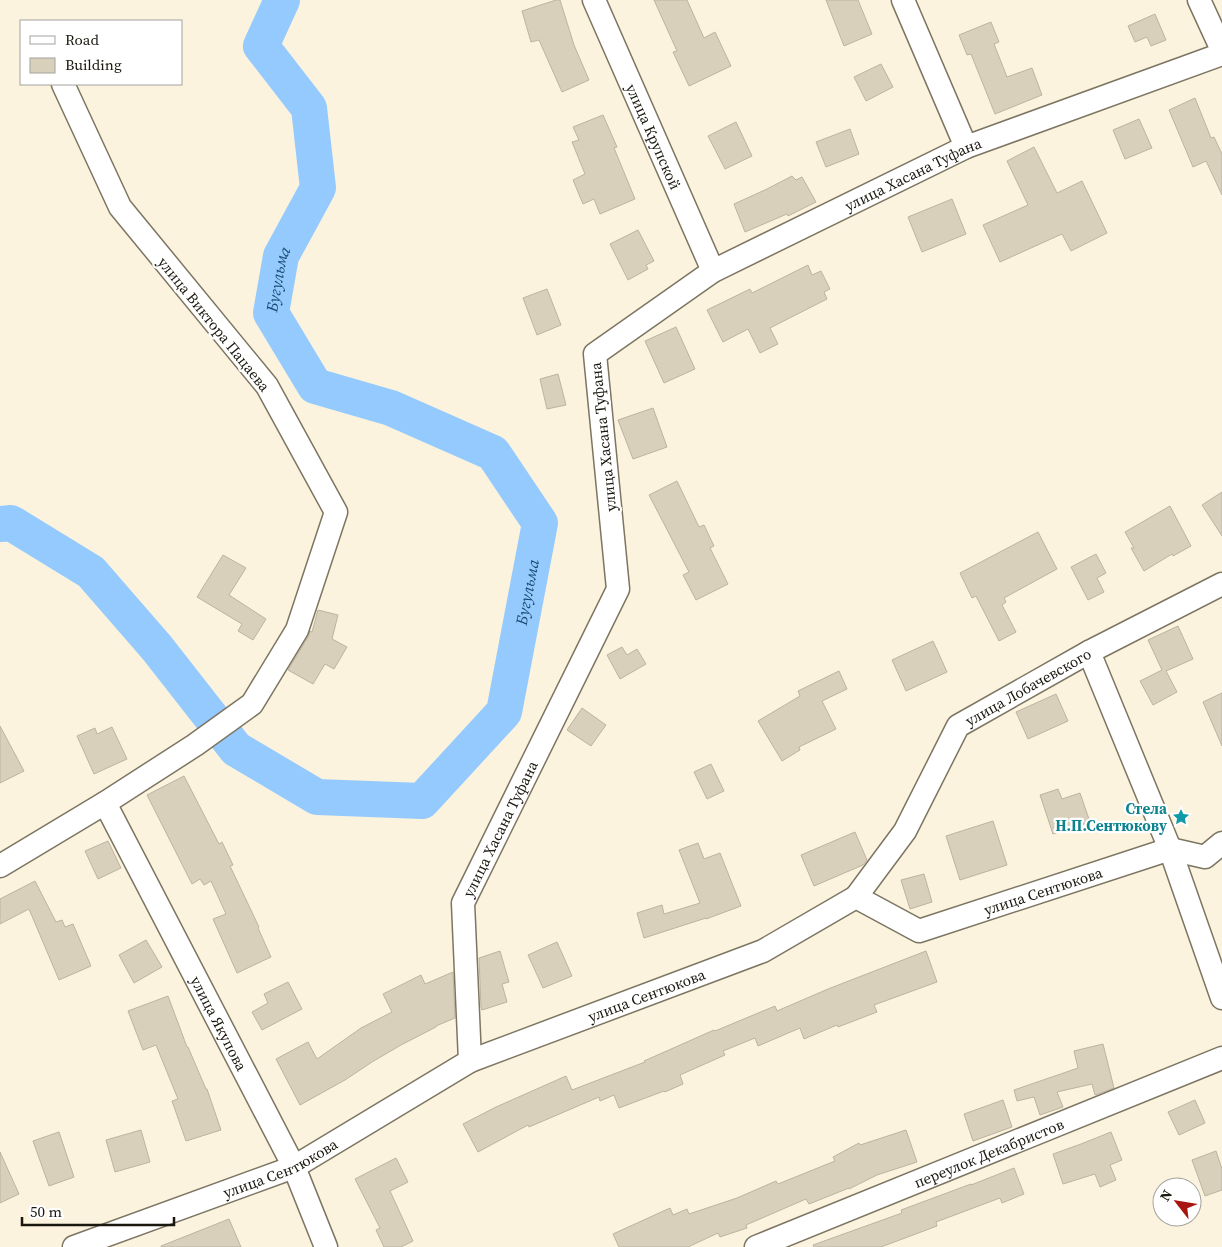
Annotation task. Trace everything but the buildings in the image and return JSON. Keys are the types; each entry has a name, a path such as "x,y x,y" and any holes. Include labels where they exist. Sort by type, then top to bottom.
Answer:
{"street":[{"name":"улица Крупской","path":"594,0 713,271"},
{"path":"903,0 966,147"},
{"path":"1199,0 1222,50"},
{"name":"улица Хасана Туфана","path":"470,1061 463,903 618,589 595,354 713,271 966,147 1222,54"},
{"name":"улица Виктора Пацаева","path":"63,85 120,207 266,386 336,512 297,630 252,704 195,745 105,803"},
{"name":"улица Лобачевского","path":"856,897 905,831 958,726 1089,652 1222,584"},
{"path":"1089,652 1170,849 1222,998"},
{"path":"0,866 105,803"},
{"name":"улица Якупова","path":"105,803 294,1167 326,1247"},
{"path":"1170,849 1205,857 1222,843"},
{"name":"улица Сентюкова","path":"74,1247 294,1167 470,1061 763,951 856,897 919,931 1170,849"},
{"name":"переулок Декабристов","path":"756,1247 1222,1058"}],"waterway":[{"name":"Бугульма","path":"0,524 11,523 91,572 157,648 236,749 317,797 422,801 504,712 540,523 493,453 391,408 315,386 271,313 281,256 318,188 309,108 261,46 282,0"}],"place":[{"name":"Стела Н.П.Сентюкову","path":"1181,817"}]}
